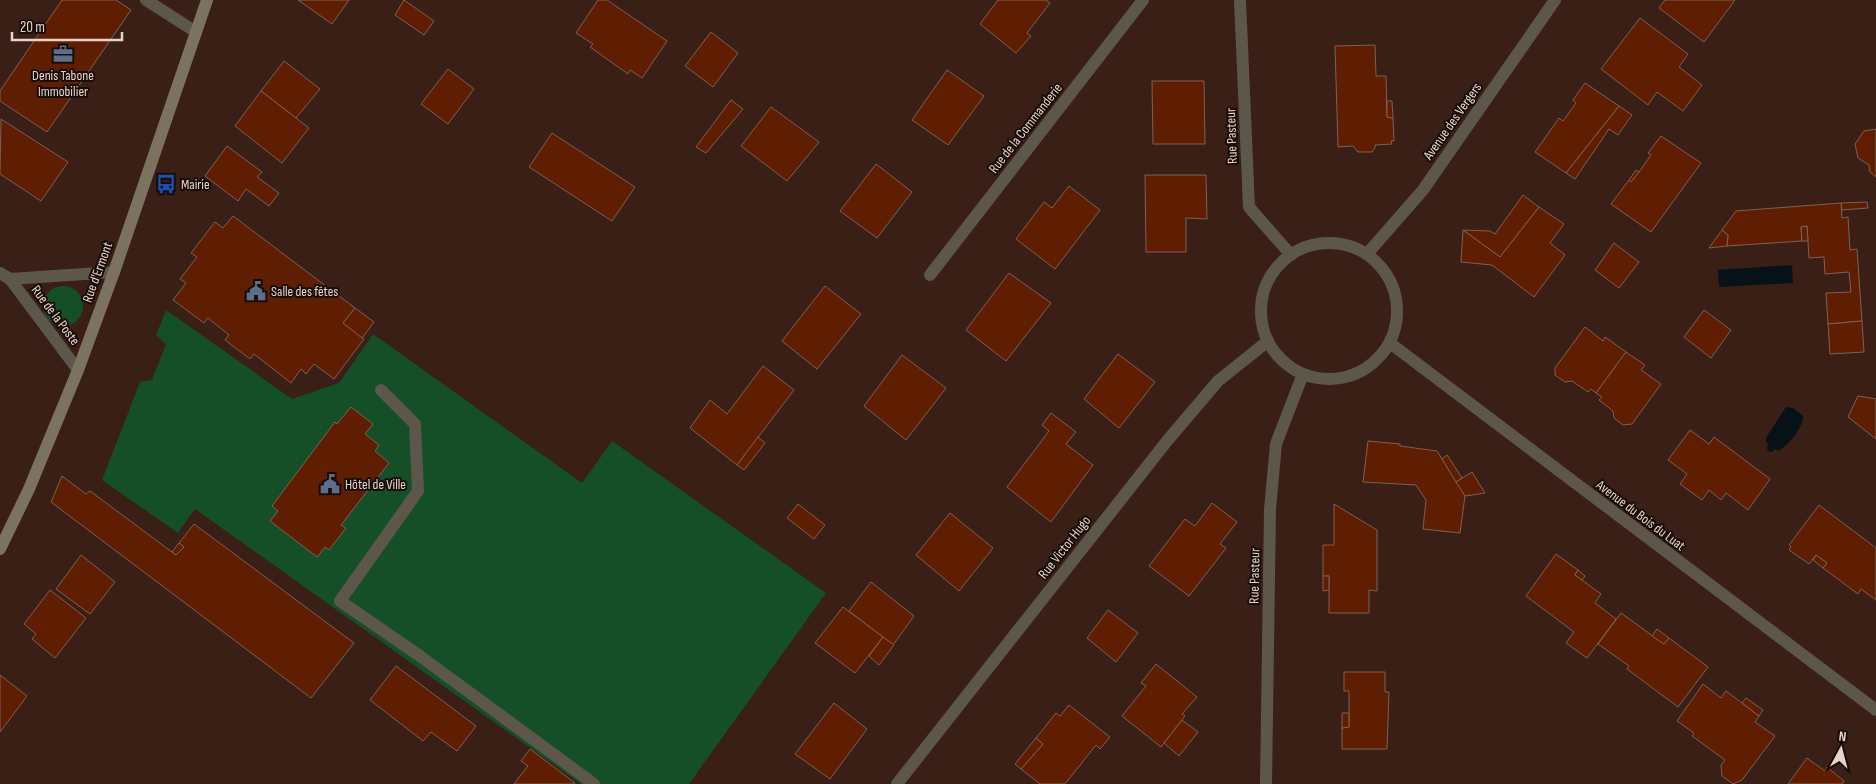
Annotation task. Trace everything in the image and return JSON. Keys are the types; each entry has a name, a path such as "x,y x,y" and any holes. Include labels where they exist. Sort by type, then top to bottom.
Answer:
{"street":[{"path":"146,0 196,32"},
{"name":"Rue d'Ermont","path":"0,549 29,489 78,370 114,272 207,0"},
{"name":"Rue de la Commanderie","path":"930,275 1143,0"},
{"name":"Rue Pasteur","path":"1240,0 1249,207 1291,255"},
{"name":"Avenue des Vergers","path":"1367,254 1423,190 1555,0"},
{"path":"1329,243 1349,246 1367,254 1386,274 1392,285 1397,304 1396,324 1390,343 1378,359 1362,371 1343,378 1323,379 1303,374 1289,366 1276,355 1268,341 1262,322 1261,303 1266,284 1276,268 1291,255 1309,246 1329,243"},
{"name":"Rue de la Poste","path":"5,276 114,272"},
{"name":"Rue de la Poste","path":"5,276 78,370"},
{"name":"Rue Victor Hugo","path":"897,784 1166,441 1218,381 1268,341"},
{"name":"Avenue du Bois du Luat","path":"1390,343 1876,710"},
{"name":"Rue Pasteur","path":"1266,784 1272,490 1276,444 1303,374"},
{"path":"381,390 415,424 418,492 340,602 420,656 594,784"}],"green space":[{"path":"63,286 77,292 83,306 77,320 63,326 49,320 43,306 49,292"},
{"path":"166,310 292,399 339,383 373,334 582,483 612,441 826,593 689,784 581,784 195,509 178,533 102,480 140,382 152,380 166,344 156,335"}],"shaded area":[{"path":"1792,265 1793,283 1719,287 1718,270"},
{"path":"1786,407 1793,408 1803,416 1801,426 1783,448 1779,451 1775,449 1772,452 1768,451 1766,438"}],"building":[{"path":"62,0 116,0 131,10 47,132 0,101 0,91"},
{"path":"298,0 349,0 332,24"},
{"path":"404,0 434,21 424,35 395,15"},
{"path":"598,0 607,0 667,41 642,78 630,70 628,74 590,47 593,44 576,33"},
{"path":"998,0 1046,0 1050,3 1027,33 1031,36 1016,53 980,24"},
{"path":"1665,0 1735,0 1704,42 1659,8"},
{"path":"1640,18 1688,54 1679,67 1702,85 1683,111 1657,92 1648,105 1601,69"},
{"path":"711,32 738,53 713,87 685,66"},
{"path":"1375,45 1376,76 1386,76 1387,117 1393,118 1394,141 1391,141 1392,144 1375,145 1372,152 1358,152 1353,146 1338,147 1335,46"},
{"path":"284,61 320,89 296,118 261,91"},
{"path":"448,69 474,89 448,124 421,104"},
{"path":"947,70 984,96 948,145 912,120"},
{"path":"1152,81 1204,81 1205,144 1153,144"},
{"path":"1585,83 1619,106 1566,173 1535,152 1559,118 1563,121 1576,103 1573,100"},
{"path":"261,91 309,128 282,163 235,126"},
{"path":"731,100 743,109 706,153 696,147"},
{"path":"1387,101 1392,101 1393,118 1387,117"},
{"path":"1619,106 1632,115 1618,135 1609,129 1575,179 1566,173"},
{"path":"771,107 819,142 787,181 741,146"},
{"path":"1,119 68,162 41,201 0,174"},
{"path":"1876,129 1876,177 1870,172 1869,165 1858,158 1855,144 1864,131"},
{"path":"552,133 635,187 612,221 529,167"},
{"path":"1661,136 1701,163 1651,232 1611,204 1629,180 1631,182 1639,172 1651,155 1648,153"},
{"path":"227,146 262,172 257,177 279,193 269,206 246,189 238,201 205,176"},
{"path":"876,164 912,192 877,238 840,211"},
{"path":"1636,170 1639,172 1631,182 1629,180"},
{"path":"1145,175 1206,175 1207,219 1186,218 1186,252 1146,252"},
{"path":"1069,186 1100,210 1055,269 1016,239 1044,202 1052,208"},
{"path":"1523,195 1539,207 1500,257 1463,230 1490,231 1495,234"},
{"path":"1867,202 1868,208 1842,210 1841,203"},
{"path":"1841,203 1842,218 1848,217 1850,250 1857,249 1862,321 1828,324 1826,293 1851,292 1849,272 1825,274 1824,257 1809,258 1807,226 1801,227 1802,241 1727,246 1728,235 1722,230 1736,211"},
{"path":"1539,207 1564,224 1550,243 1565,255 1534,297 1492,265 1461,262 1463,230 1500,257"},
{"name":"Salle des fêtes","path":"233,216 355,308 343,323 364,339 334,379 314,364 306,374 301,369 291,383 254,354 250,359 225,340 229,335 208,318 204,323 173,300 186,283 180,279 197,257 191,253 215,222 223,228"},
{"path":"1807,226 1808,241 1802,241 1801,227"},
{"path":"1722,230 1728,235 1727,246 1709,248"},
{"path":"1614,243 1639,262 1619,288 1595,270"},
{"path":"1009,273 1051,303 1006,361 966,330"},
{"path":"825,286 861,314 817,369 782,341"},
{"path":"355,308 374,322 362,338 343,323"},
{"path":"1704,310 1731,330 1711,358 1684,337"},
{"path":"1862,321 1864,352 1830,354 1828,324"},
{"path":"1585,327 1603,341 1605,337 1626,352 1596,393 1591,389 1588,392 1572,381 1565,382 1555,375 1555,368"},
{"path":"1626,352 1645,365 1641,370 1661,384 1632,424 1623,425 1614,418 1613,411 1599,400 1602,397 1596,393"},
{"path":"1118,354 1155,382 1119,428 1084,399"},
{"path":"902,355 946,388 906,440 864,406"},
{"path":"763,366 794,390 737,465 690,428 710,400 727,414"},
{"path":"1858,396 1876,399 1876,439 1848,417"},
{"name":"Hôtel de Ville","path":"351,407 373,424 365,434 379,445 375,451 389,463 341,525 346,528 329,550 325,547 317,557 270,521 278,511 272,506 335,422 337,424"},
{"path":"1051,413 1076,432 1066,444 1093,465 1051,522 1007,487 1049,431 1042,425"},
{"path":"1690,430 1709,444 1714,437 1770,479 1748,510 1726,493 1721,500 1709,490 1702,500 1680,484 1687,474 1668,460"},
{"path":"758,437 765,443 744,470 737,465"},
{"path":"1368,441 1400,444 1400,446 1437,451 1465,496 1460,533 1423,529 1426,500 1416,485 1363,482"},
{"path":"1447,455 1462,478 1456,482 1442,459"},
{"path":"1472,472 1485,493 1465,496 1456,482"},
{"path":"62,476 86,494 90,491 176,555 184,547 179,543 194,524 354,643 311,698 51,502"},
{"path":"1212,503 1237,522 1220,544 1226,548 1189,596 1149,566 1185,519 1195,526"},
{"path":"798,504 825,525 814,539 787,518"},
{"path":"1334,504 1377,530 1377,591 1369,590 1369,613 1329,613 1329,576 1323,576 1323,545 1334,545"},
{"path":"1819,505 1876,548 1876,600 1861,589 1858,594 1823,568 1827,563 1816,555 1809,564 1789,550 1791,547 1789,545"},
{"path":"950,513 993,548 959,591 916,555"},
{"path":"179,543 184,547 176,555 172,552"},
{"path":"1556,554 1578,570 1575,575 1601,594 1595,603 1616,619 1587,658 1566,643 1574,632 1526,596"},
{"path":"81,555 115,582 90,614 56,589"},
{"path":"1816,555 1827,563 1823,568 1813,560"},
{"path":"1578,570 1585,576 1582,580 1575,575"},
{"path":"1323,576 1329,576 1329,590 1323,591"},
{"path":"871,582 914,616 893,645 849,611"},
{"path":"50,590 86,618 55,658 32,639 36,634 24,624"},
{"path":"843,607 883,637 855,673 815,643"},
{"path":"1108,610 1138,633 1116,662 1087,638"},
{"path":"1621,613 1664,644 1669,638 1708,667 1678,707 1627,669 1629,666 1598,644"},
{"path":"1657,629 1669,638 1664,644 1652,636"},
{"path":"883,637 894,645 879,665 869,656"},
{"path":"1156,664 1197,697 1182,714 1185,716 1161,747 1122,716 1146,686 1141,683"},
{"path":"396,666 476,726 457,751 431,732 423,741 370,700"},
{"path":"1344,672 1385,672 1385,692 1389,692 1387,749 1342,749 1342,728 1349,727 1349,691 1344,691"},
{"path":"0,675 27,696 0,732"},
{"path":"1703,684 1721,698 1726,691 1759,716 1755,722 1775,736 1742,780 1733,784 1722,776 1721,765 1725,760 1692,736 1694,733 1677,721"},
{"path":"1746,698 1763,710 1759,716 1742,703"},
{"path":"834,703 867,729 830,779 795,754"},
{"path":"1069,705 1110,737 1100,749 1096,745 1065,784 1040,784 1021,769 1043,744 1036,738 1056,713 1060,716"},
{"path":"1342,713 1349,713 1349,727 1342,728"},
{"path":"1182,720 1198,732 1179,756 1164,743"},
{"path":"1036,738 1043,744 1021,769 1015,764"},
{"path":"530,749 575,783 514,784 528,766 521,761"},
{"path":"1807,758 1825,771 1827,767 1844,781 1842,784 1788,784"}],"place":[{"name":"Denis Tabone Immobilier","path":"63,54"},
{"name":"Mairie","path":"166,184"},
{"name":"Salle des fêtes","path":"256,291"},
{"name":"Hôtel de Ville","path":"330,484"}]}
